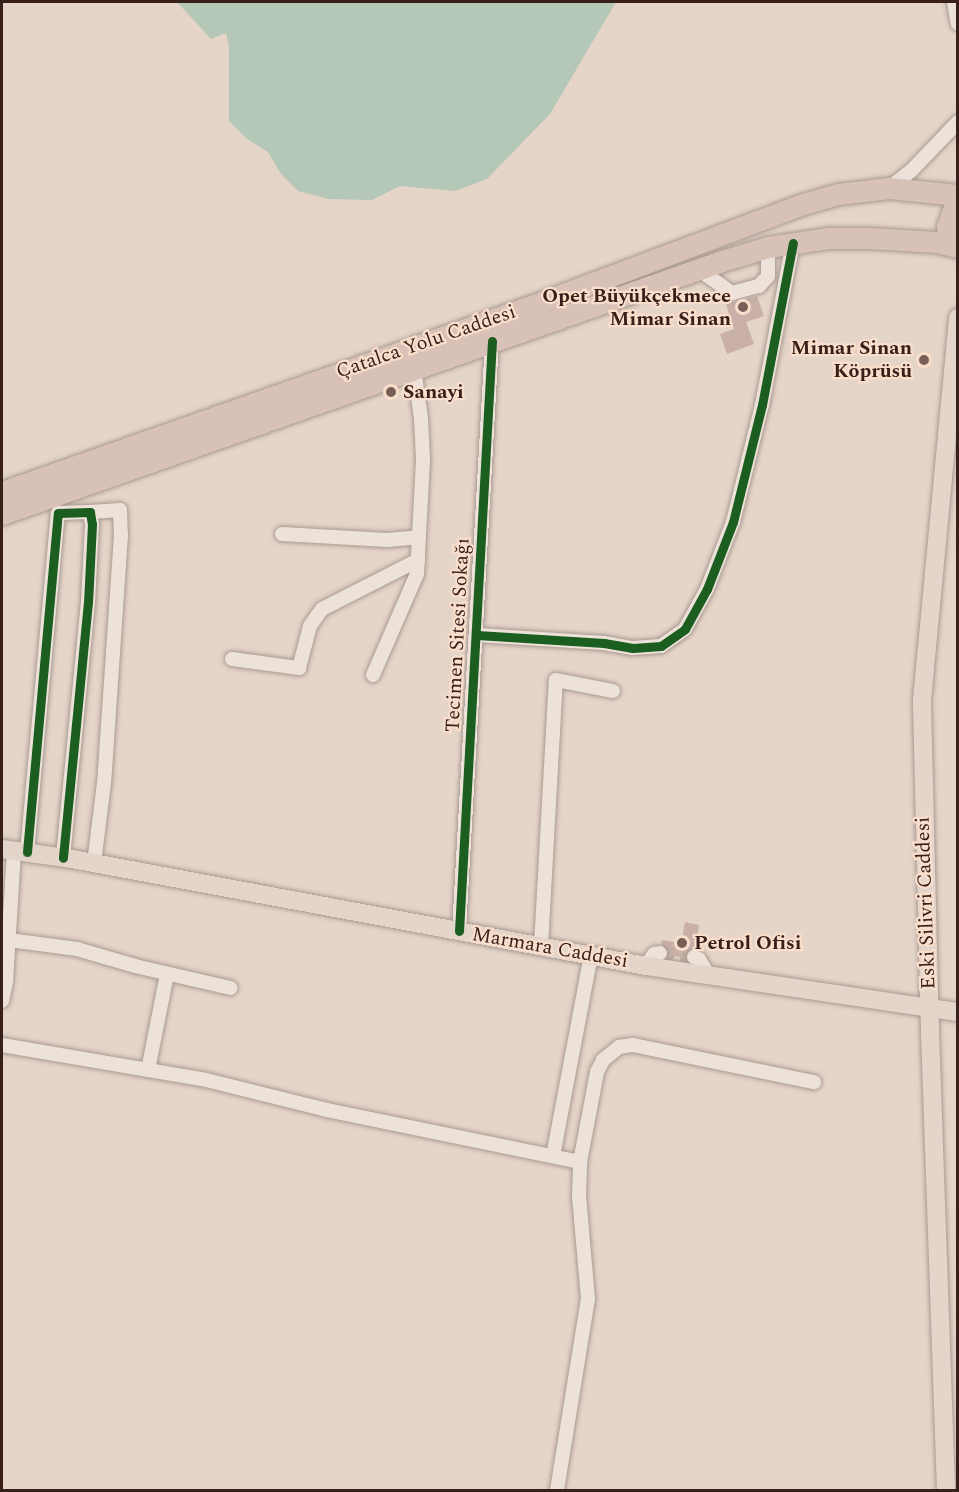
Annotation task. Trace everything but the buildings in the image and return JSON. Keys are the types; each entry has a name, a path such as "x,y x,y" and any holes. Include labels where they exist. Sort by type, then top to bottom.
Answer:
{"highway":[{"name":"Çatalca Yolu Caddesi","path":"2,492 532,306 803,204 838,194 889,188 957,196"},
{"path":"955,246 947,227 957,196"},
{"name":"Çatalca Yolu Caddesi","path":"2,514 698,269 768,247 829,238 870,238 955,246"}],"main road":[{"name":"Eski Silivri Caddesi","path":"946,1491 929,1007 922,700 957,318"},
{"name":"Marmara Caddesi","path":"14,850 646,966 957,1012"}],"street":[{"path":"954,2 957,24"},
{"path":"889,188 928,154 957,122"},
{"path":"477,635 604,643 633,648 661,646 686,629 707,590 733,522 762,405 793,243"},
{"path":"698,269 732,294 759,286 768,276 768,247"},
{"name":"Tecimen Sitesi Sokağı","path":"459,931 492,341"},
{"path":"373,675 417,574 423,458 422,418 414,369"},
{"path":"2,1001 6,982 14,850 58,513 120,510 121,535 104,783 94,863"},
{"path":"63,858 88,602 92,524 90,512"},
{"path":"282,534 387,540 419,537"},
{"path":"232,659 299,668 310,626 322,609 418,560"},
{"path":"541,946 556,680 613,691"},
{"path":"9,939 77,949 167,974 230,988"},
{"path":"646,966 654,954 660,953"},
{"path":"553,1156 591,955"},
{"path":"694,957 699,959 709,976"},
{"path":"148,1070 167,974"},
{"path":"2,1045 206,1080 327,1110 580,1162"},
{"path":"557,1491 588,1299 579,1196 580,1162 597,1072 607,1055 619,1047 633,1045 814,1082"}],"shaded area":[{"path":"177,2 616,2 550,114 487,179 455,191 400,186 372,200 329,199 298,191 281,174 268,152 247,139 229,121 229,46 226,33 211,39"}],"tunnel":[{"path":"660,953 694,957"}],"cycle path":[{"path":"477,635 604,643 633,648 661,646 685,629 707,589 733,522 762,405 793,243"},
{"path":"459,931 492,341"},
{"path":"27,852 58,513 90,512 92,524 88,602 63,858"}],"place":[{"name":"Opet Büyükçekmece Mimar Sinan","path":"743,307"},
{"name":"Mimar Sinan Köprüsü","path":"924,360"},
{"name":"Sanayi","path":"391,392"},
{"name":"Petrol Ofisi","path":"682,943"}]}
